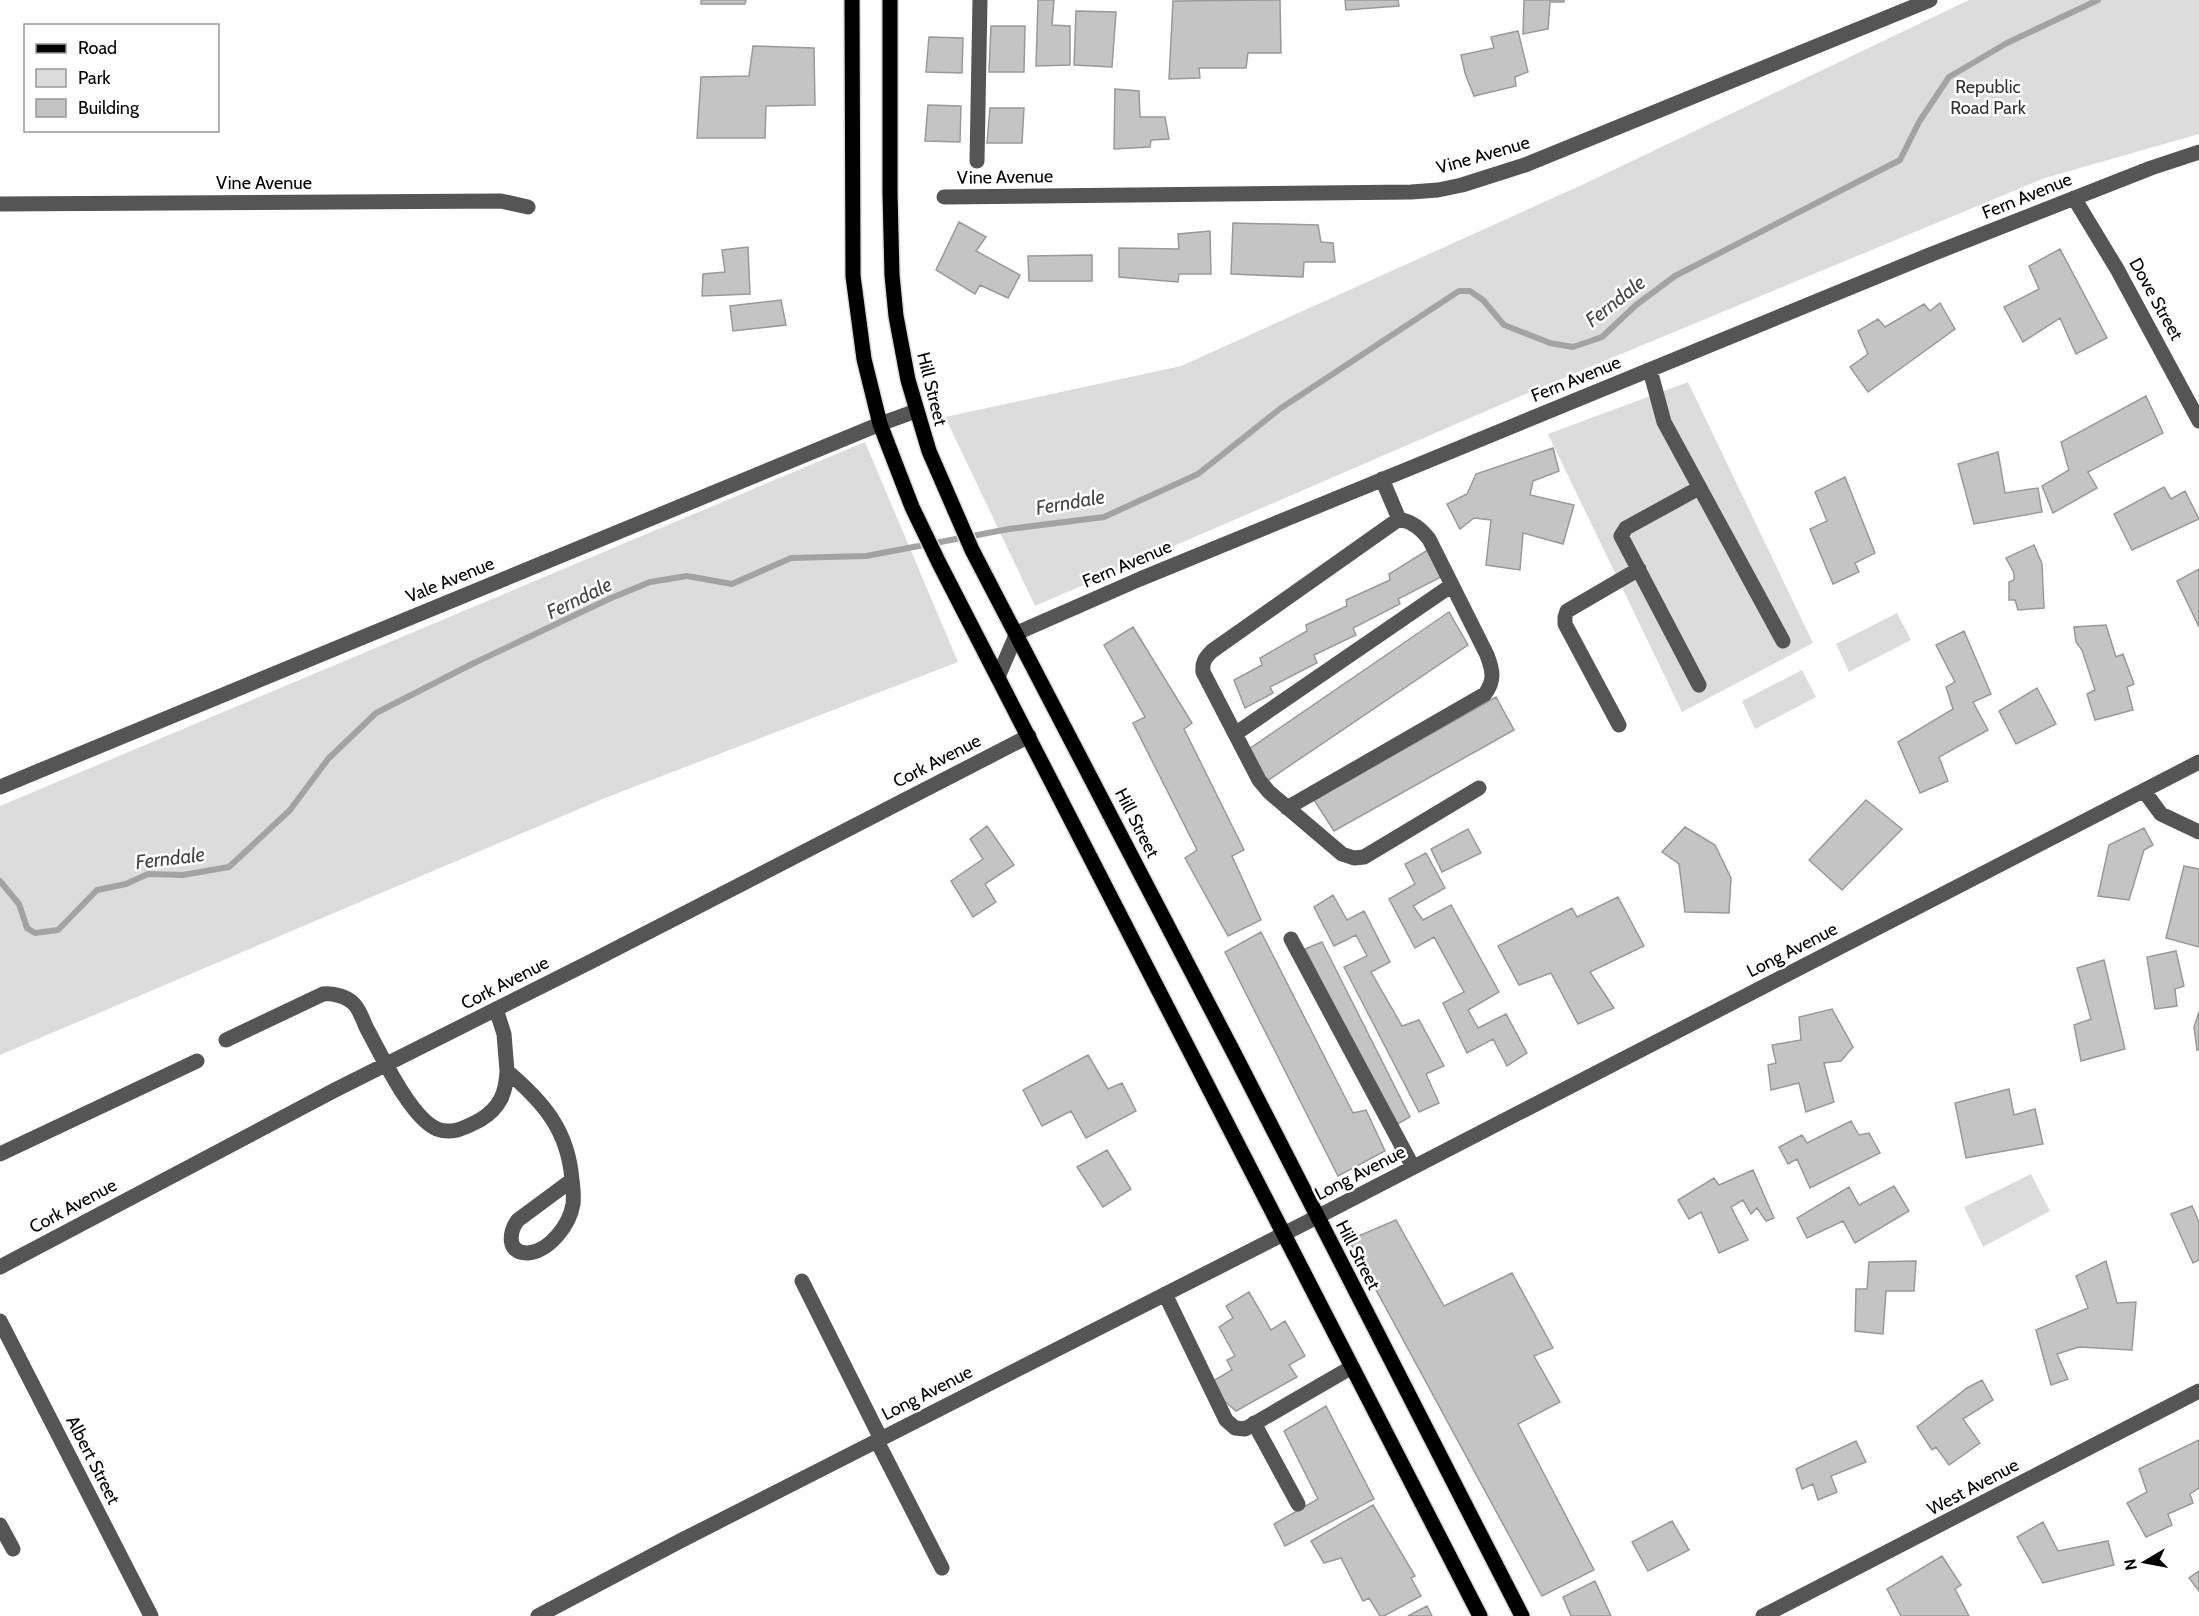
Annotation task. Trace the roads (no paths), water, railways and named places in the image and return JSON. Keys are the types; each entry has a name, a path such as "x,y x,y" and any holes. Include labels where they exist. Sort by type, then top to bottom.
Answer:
{"main road":[{"path":"852,0 854,276 864,359 880,424 912,507 1480,1616"},
{"name":"Hill Street","path":"890,0 892,275 900,342 916,411 929,451 972,550 1238,1061 1522,1616"}],"street":[{"path":"977,160 980,0"},
{"name":"Vine Avenue","path":"944,197 1317,194 1438,190 1525,165 1930,0"},
{"name":"Fern Avenue","path":"1017,633 1140,579 1382,479 2074,198 2199,152"},
{"name":"Dove Street","path":"2074,198 2118,269 2199,421"},
{"name":"Vine Avenue","path":"0,204 501,201 528,207"},
{"path":"1650,370 1664,422 1783,641"},
{"name":"Vale Avenue","path":"0,787 916,411"},
{"path":"1382,479 1399,519"},
{"path":"1699,488 1626,528 1621,536 1700,685"},
{"path":"1287,808 1485,694 1492,685 1493,672 1487,655 1425,534 1409,521 1399,519 1205,658 1203,672 1259,780 1269,792 1287,808 1342,854 1354,858 1364,857 1479,788"},
{"path":"1619,725 1565,624 1564,617 1567,611 1639,569"},
{"path":"1235,734 1452,585"},
{"path":"998,677 1017,633"},
{"name":"Cork Avenue","path":"0,1267 382,1058 496,1009 1029,736"},
{"name":"Long Avenue","path":"538,1616 2199,762"},
{"path":"2144,791 2161,814 2199,832"},
{"path":"1291,939 1413,1167"},
{"path":"226,1040 323,994 332,993 353,1003 382,1058 411,1104 426,1121 436,1128 449,1131 463,1129 491,1113 501,1101 506,1088 507,1071 504,1034 496,1009"},
{"path":"0,1154 197,1061"},
{"path":"507,1071 546,1108 561,1132 571,1164 573,1180 573,1204 568,1219 557,1236 542,1248 530,1253 520,1252 513,1247 510,1239 512,1228 519,1220 573,1180"},
{"path":"802,1281 942,1568"},
{"path":"1165,1294 1226,1420 1235,1428 1245,1429 1352,1367"},
{"name":"Albert Street","path":"0,1321 152,1616"},
{"name":"West Avenue","path":"1764,1616 2199,1391"},
{"path":"1254,1424 1298,1504"},
{"path":"0,1525 13,1549"}],"waterway":[{"name":"Ferndale","path":"0,881 19,904 27,928 35,933 58,930 97,890 126,884 148,874 183,875 229,867 290,810 328,759 376,713 472,664 650,582 687,576 732,584 791,558 866,556 1009,529 1104,517 1198,474 1281,408 1459,291 1470,291 1483,300 1504,325 1550,343 1573,347 1602,337 1636,305 1675,276 1900,160 1919,122 1949,77 2007,43 2098,0"}],"park label":[{"name":"Republic Road Park","path":"1988,97"}]}
